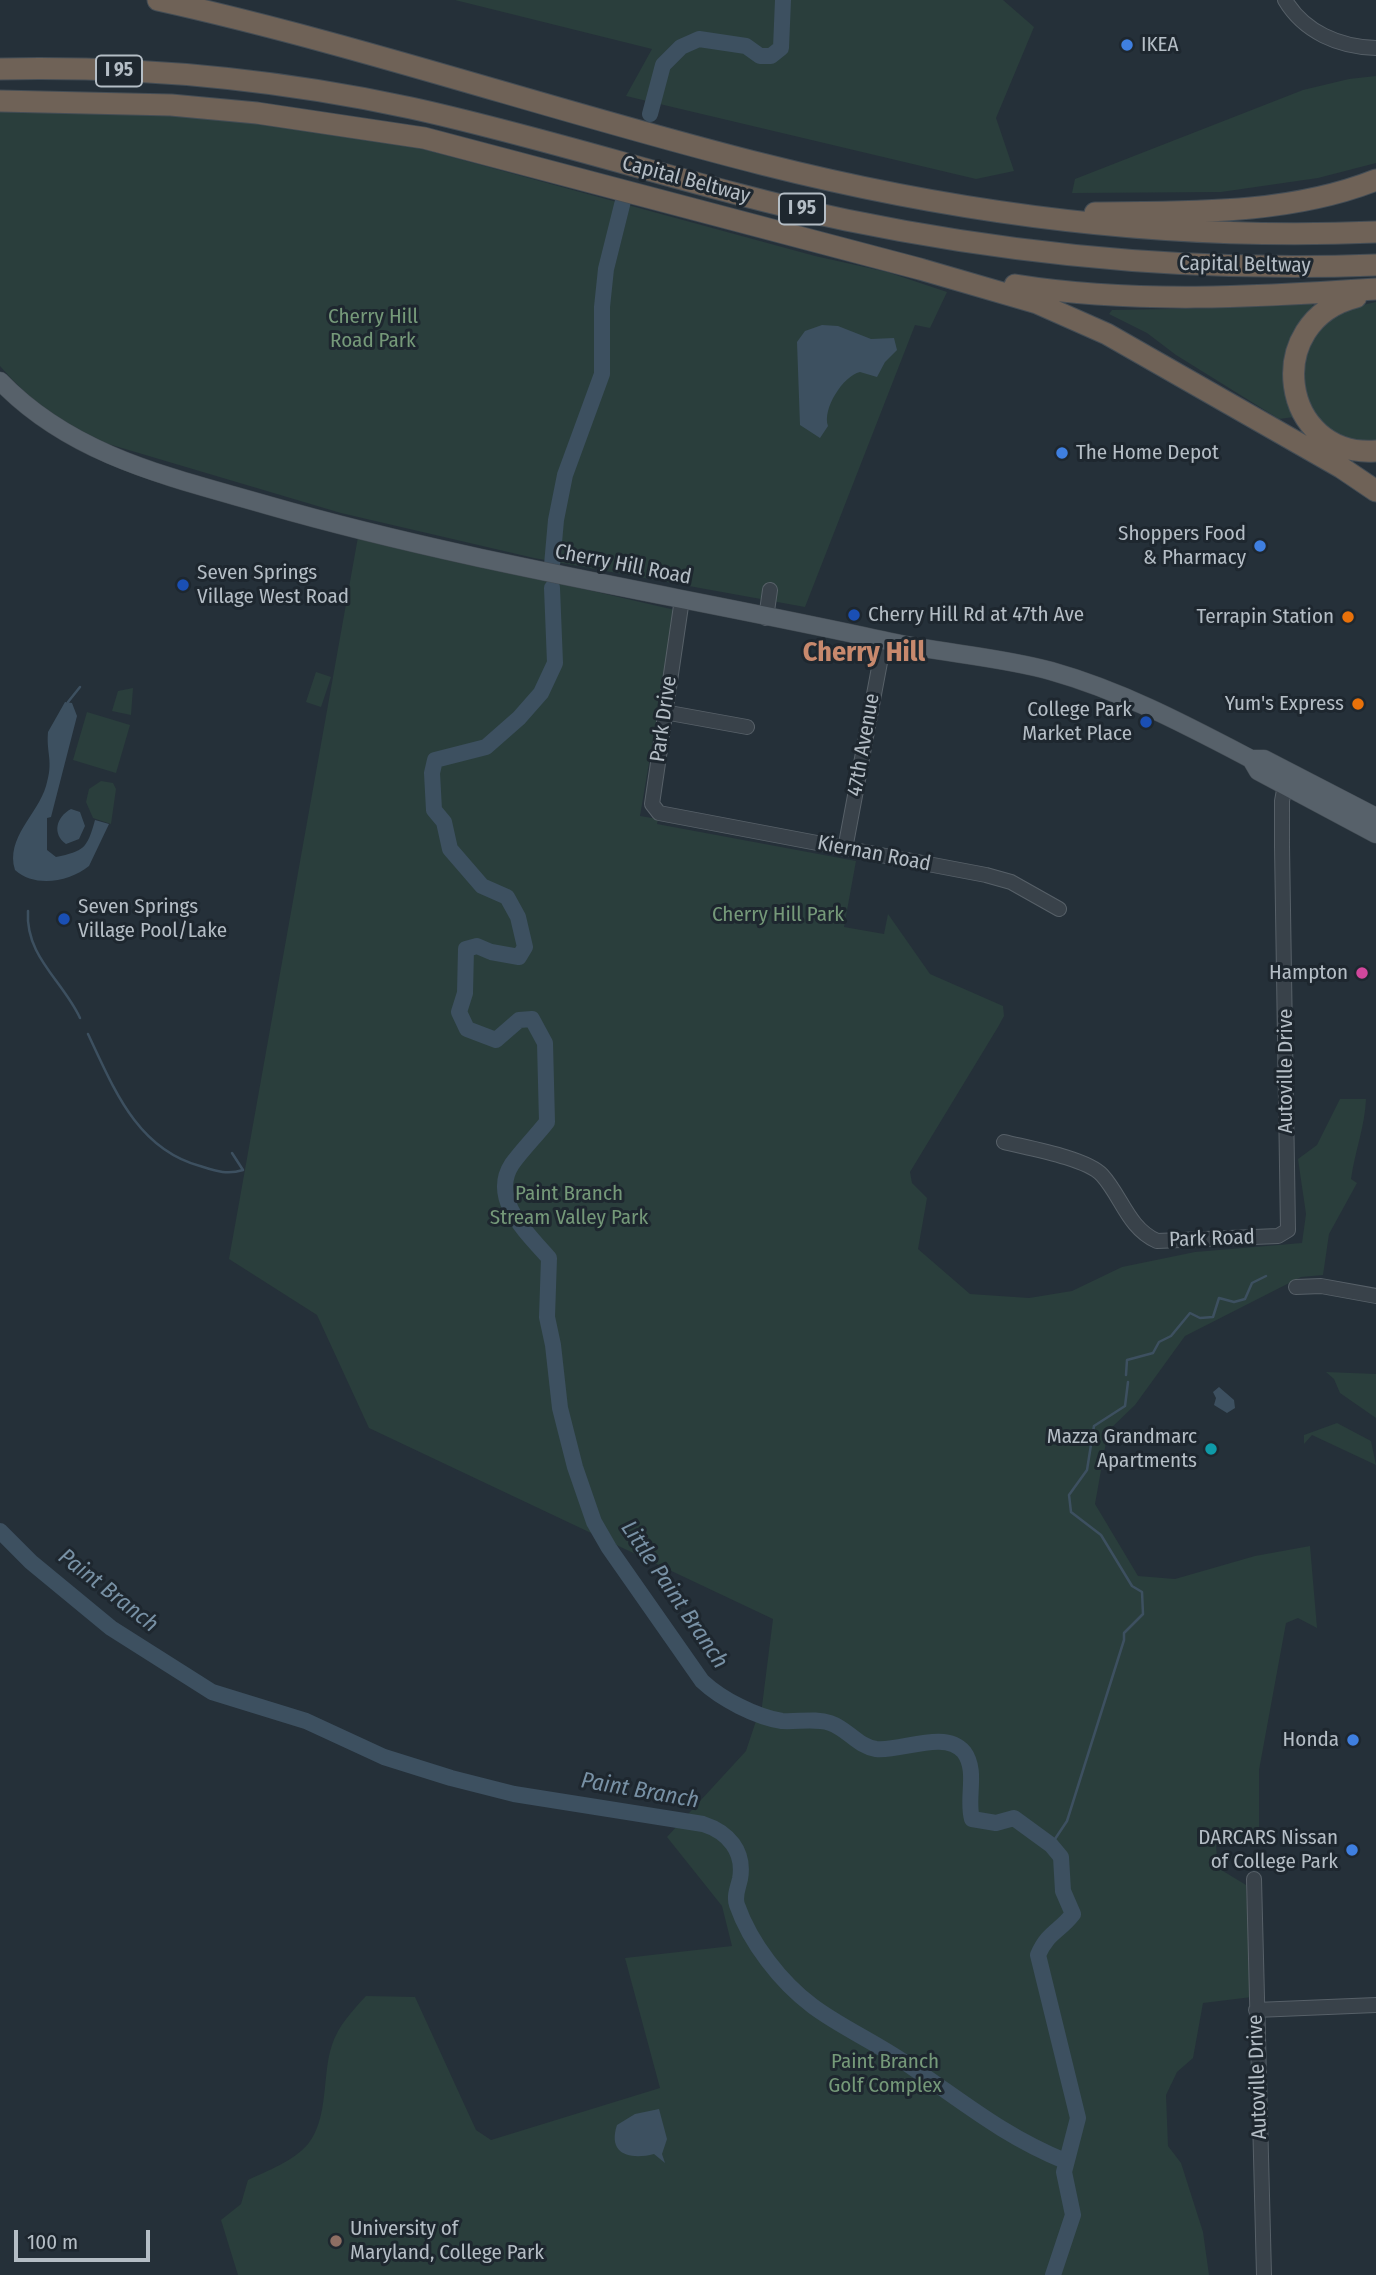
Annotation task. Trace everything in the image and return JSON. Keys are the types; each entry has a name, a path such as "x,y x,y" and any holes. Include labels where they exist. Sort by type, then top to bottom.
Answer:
{"highway":[{"name":"Capital Beltway","path":"158,0 762,164 850,185 1076,224 1267,234 1376,232"},
{"name":"Capital Beltway","path":"0,69 168,73 265,82 340,94 487,126 844,219 985,245 1071,256 1212,266 1376,265"},
{"path":"0,101 196,107 343,124 424,138 920,269 1037,303 1119,339 1342,467 1376,491"},
{"path":"987,210 1077,214 1215,210 1323,196 1376,180"},
{"path":"920,269 1069,293 1123,297 1209,298 1376,291"},
{"path":"1376,291 1345,300 1320,314 1300,340 1292,370 1298,403 1315,428 1340,445 1376,450"}],"main road":[{"name":"Cherry Hill Road","path":"0,381 55,428 95,450 136,466 327,523 434,550 765,618 1048,670 1161,712 1251,759 1264,759 1373,815"},
{"name":"Cherry Hill Road","path":"1251,759 1258,771 1376,834"}],"street":[{"path":"1285,0 1294,16 1335,43 1376,48"},
{"path":"765,618 770,590"},
{"name":"Park Drive","path":"681,599 652,804 663,815 683,819"},
{"name":"47th Avenue","path":"845,849 884,641"},
{"path":"664,712 747,727"},
{"name":"Autoville Drive","path":"1285,785 1282,801 1282,846 1288,1230"},
{"name":"Kiernan Road","path":"683,819 986,875 1011,882 1059,909"},
{"name":"Park Road","path":"1004,1142 1099,1172 1129,1218 1145,1236 1157,1241 1267,1237 1278,1236 1288,1230"},
{"path":"1296,1287 1321,1286 1376,1296"},
{"name":"Autoville Drive","path":"1254,1879 1264,2275"},
{"path":"1256,2010 1376,2005"}],"green space":[{"path":"455,0 1003,0 1034,27 996,118 1014,171 976,179 626,96 652,49"},
{"path":"1376,76 1376,163 1318,178 1221,192 1072,193 1075,179 1303,90 1349,79"},
{"name":"Cherry Hill Road Park","path":"0,110 137,112 260,123 404,144 815,256 887,272 947,292 930,328 915,325 805,607 534,558 341,513 105,443 75,430 35,401 0,366"},
{"path":"1309,301 1313,306 1293,334 1285,354 1284,375 1294,417 1279,419 1176,355 1147,333 1109,314 1112,310 1228,308"},
{"path":"1376,302 1376,441 1360,441 1338,436 1323,426 1302,391 1301,368 1310,342 1326,321 1343,311"},
{"path":"358,537 675,610 640,816 658,819 657,824 856,861 844,927 884,934 888,914 930,974 1003,1006 1004,1016 998,1027 910,1172 912,1183 927,1198 918,1249 970,1294 1029,1298 1072,1291 1122,1267 1195,1252 1302,1243 1306,1214 1298,1159 1317,1145 1340,1099 1366,1099 1351,1179 1357,1183 1329,1234 1323,1275 1301,1277 1185,1336 1135,1405 1108,1431 1095,1504 1138,1576 1175,1579 1255,1556 1310,1546 1317,1628 1298,1618 1286,1623 1259,1770 1259,1829 1216,1846 1218,1868 1246,1885 1252,1997 1203,2003 1193,2058 1177,2072 1166,2095 1168,2146 1181,2163 1203,2232 1209,2275 238,2275 221,2220 241,2204 248,2180 288,2160 308,2144 319,2122 329,2056 335,2038 346,2019 366,1996 415,1997 476,2130 491,2140 660,2088 625,1958 732,1946 722,1906 667,1837 746,1751 756,1721 760,1722 773,1619 369,1428 317,1315 229,1259"},
{"path":"316,672 331,677 321,707 306,702"},
{"path":"133,688 131,715 112,711 118,691"},
{"path":"87,712 130,725 116,773 73,760"},
{"path":"101,781 113,783 116,789 111,824 93,818 86,802 89,789"},
{"path":"1326,1372 1376,1374 1376,1418 1340,1393 1334,1379"},
{"path":"1337,1423 1371,1441 1376,1465 1312,1435 1304,1444 1304,1435"}],"water":[{"path":"822,325 838,326 871,339 894,338 897,350 885,362 877,377 860,372 841,386 831,402 828,426 820,438 800,425 797,342 805,331"},
{"path":"65,702 72,703 77,716 51,817 47,818 47,850 56,857 73,853 87,843 95,820 109,824 89,866 72,876 42,881 23,876 15,870 13,858 18,837 46,786 50,763 48,732"},
{"path":"71,809 80,812 85,826 79,839 66,844 57,831 62,816"},
{"path":"1219,1387 1234,1400 1235,1408 1227,1413 1214,1405 1216,1398 1213,1392"},
{"path":"659,2109 667,2139 662,2154 665,2163 654,2154 637,2156 618,2149 615,2143 617,2125 635,2114"}],"waterway":[{"name":"Little Paint Branch","path":"650,114 663,65 681,47 699,39 746,46 760,56 771,56 781,48 783,0"},
{"name":"Little Paint Branch","path":"552,565 556,520 565,475 602,374 602,307 606,269 623,201"},
{"name":"Little Paint Branch","path":"552,588 555,663 541,693 519,718 486,747 435,760 432,773 434,810 444,822 450,849 482,886 507,897 518,917 525,947 519,957 491,952 477,946 466,949 465,993 459,1012 467,1029 496,1040 519,1020 532,1019 545,1043 547,1122 512,1164 506,1177 505,1190 514,1215 549,1258 547,1317 560,1408 575,1467 594,1522 609,1548 702,1681 710,1688 761,1716 782,1721 830,1723 863,1745 876,1749 934,1742 956,1745 964,1752 970,1768 972,1819 996,1823 1014,1818 1051,1845 1061,1857 1063,1891 1073,1914 1050,1937 1038,1955 1078,2118 1064,2172 1073,2215 1053,2275"},
{"path":"68,702 80,687"},
{"path":"28,911 32,941 46,968 80,1018"},
{"path":"88,1034 130,1114 160,1146 178,1158 211,1169 227,1172 243,1170 232,1153"},
{"path":"1126,1375 1127,1360 1153,1353 1159,1342 1171,1336 1190,1313 1200,1318 1213,1317 1219,1298 1234,1302 1245,1299 1252,1283 1266,1276"},
{"path":"1051,1845 1067,1821 1124,1633 1143,1614 1142,1592 1132,1586 1101,1535 1071,1512 1069,1495 1087,1470 1094,1426 1125,1406 1128,1382"},
{"name":"Paint Branch","path":"0,1531 31,1562 111,1628 212,1692 306,1721 384,1757 451,1778 514,1794 703,1824 720,1832 733,1844 740,1860 736,1902 746,1927 768,1961 800,1996 1002,2129 1065,2161"}],"place":[{"name":"IKEA","path":"1127,45"},
{"name":"The Home Depot","path":"1062,453"},
{"name":"Shoppers Food & Pharmacy","path":"1260,546"},
{"name":"Seven Springs Village West Road","path":"183,585"},
{"name":"Cherry Hill Rd at 47th Ave","path":"854,615"},
{"name":"Terrapin Station","path":"1348,617"},
{"name":"Yum's Express","path":"1358,704"},
{"name":"College Park Market Place","path":"1146,722"},
{"name":"Seven Springs Village Pool/Lake","path":"64,919"},
{"name":"Hampton","path":"1362,973"},
{"name":"Mazza Grandmarc Apartments","path":"1211,1449"},
{"name":"Honda","path":"1353,1740"},
{"name":"DARCARS Nissan of College Park","path":"1352,1850"},
{"name":"University of Maryland, College Park","path":"336,2241"}],"district":[{"name":"Cherry Hill","path":"864,653"}],"park label":[{"name":"Cherry Hill Park","path":"778,915"},
{"name":"Paint Branch Stream Valley Park","path":"569,1206"},
{"name":"Paint Branch Golf Complex","path":"885,2074"}]}
